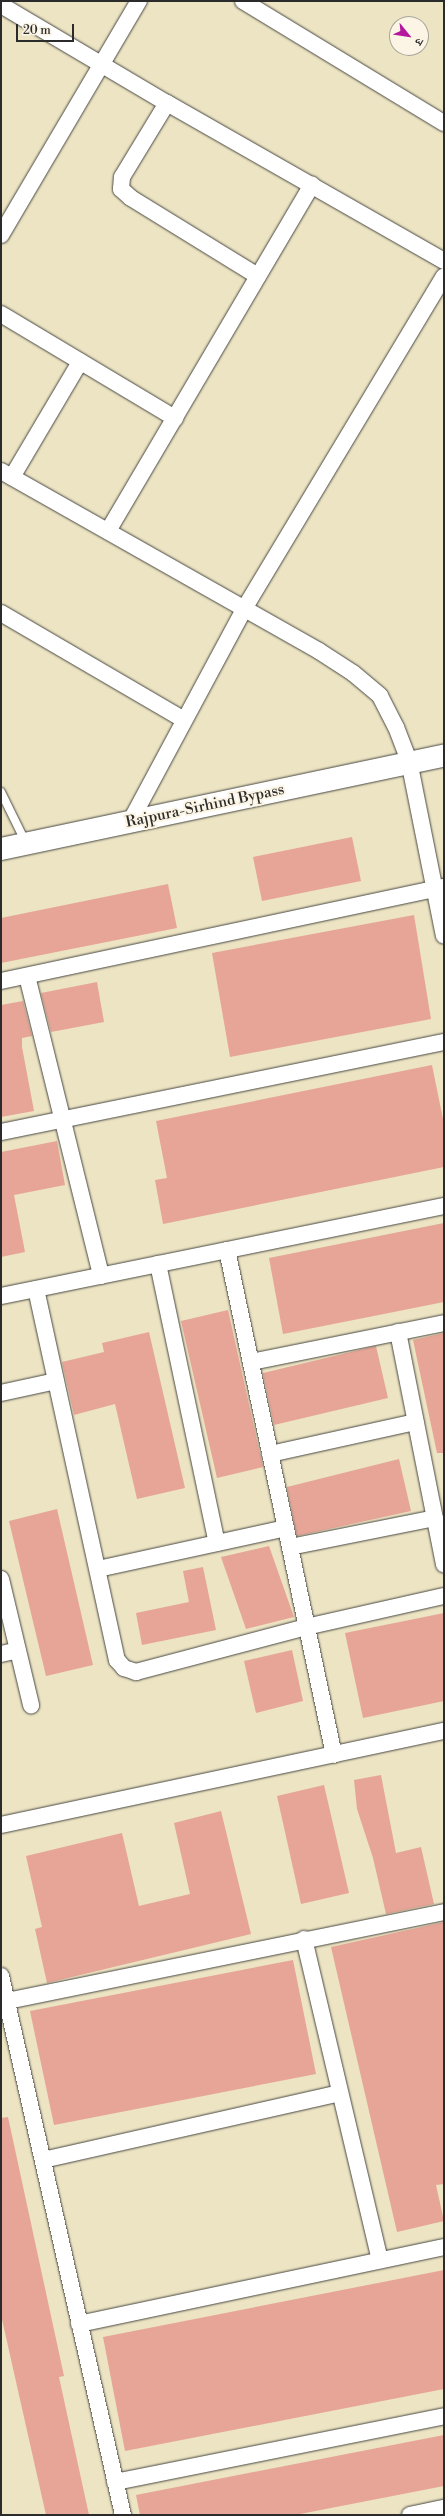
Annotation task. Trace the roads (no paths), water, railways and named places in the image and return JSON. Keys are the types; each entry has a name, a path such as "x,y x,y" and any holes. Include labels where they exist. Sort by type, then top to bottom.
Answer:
{"main road":[{"name":"Rajpura-Sirhind Bypass","path":"1,849 410,761 444,756"}],"street":[{"path":"1,235 139,1"},
{"path":"243,1 444,123"},
{"path":"1,5 167,103 444,261"},
{"path":"167,103 122,177 121,189 131,198 258,276"},
{"path":"108,531 312,185"},
{"path":"130,822 244,609 444,276"},
{"path":"1,314 175,418"},
{"path":"80,362 6,474 354,673 380,696 396,727 410,761 439,888 444,936"},
{"path":"1,613 184,720"},
{"path":"1,981 439,888"},
{"path":"27,976 102,1276"},
{"path":"1,1132 444,1042"},
{"path":"1,1296 444,1206"},
{"path":"227,1250 334,1755"},
{"path":"158,1264 217,1543"},
{"path":"36,1289 117,1660 124,1668 136,1672 306,1627 444,1596"},
{"path":"251,1362 444,1323"},
{"path":"398,1332 444,1564"},
{"path":"1,1393 56,1381"},
{"path":"270,1454 416,1422"},
{"path":"290,1547 435,1518"},
{"path":"98,1569 286,1528"},
{"path":"1,1579 31,1705"},
{"path":"1,1654 18,1650"},
{"path":"1,1825 444,1731"},
{"path":"7,2001 304,1939 444,1912"},
{"path":"304,1939 380,2260"},
{"path":"1,1976 123,2515"},
{"path":"43,2160 340,2093"},
{"path":"79,2324 444,2247"},
{"path":"115,2482 444,2416"},
{"path":"410,2515 444,2508"}],"lane":[{"path":"1,792 26,844"}]}
